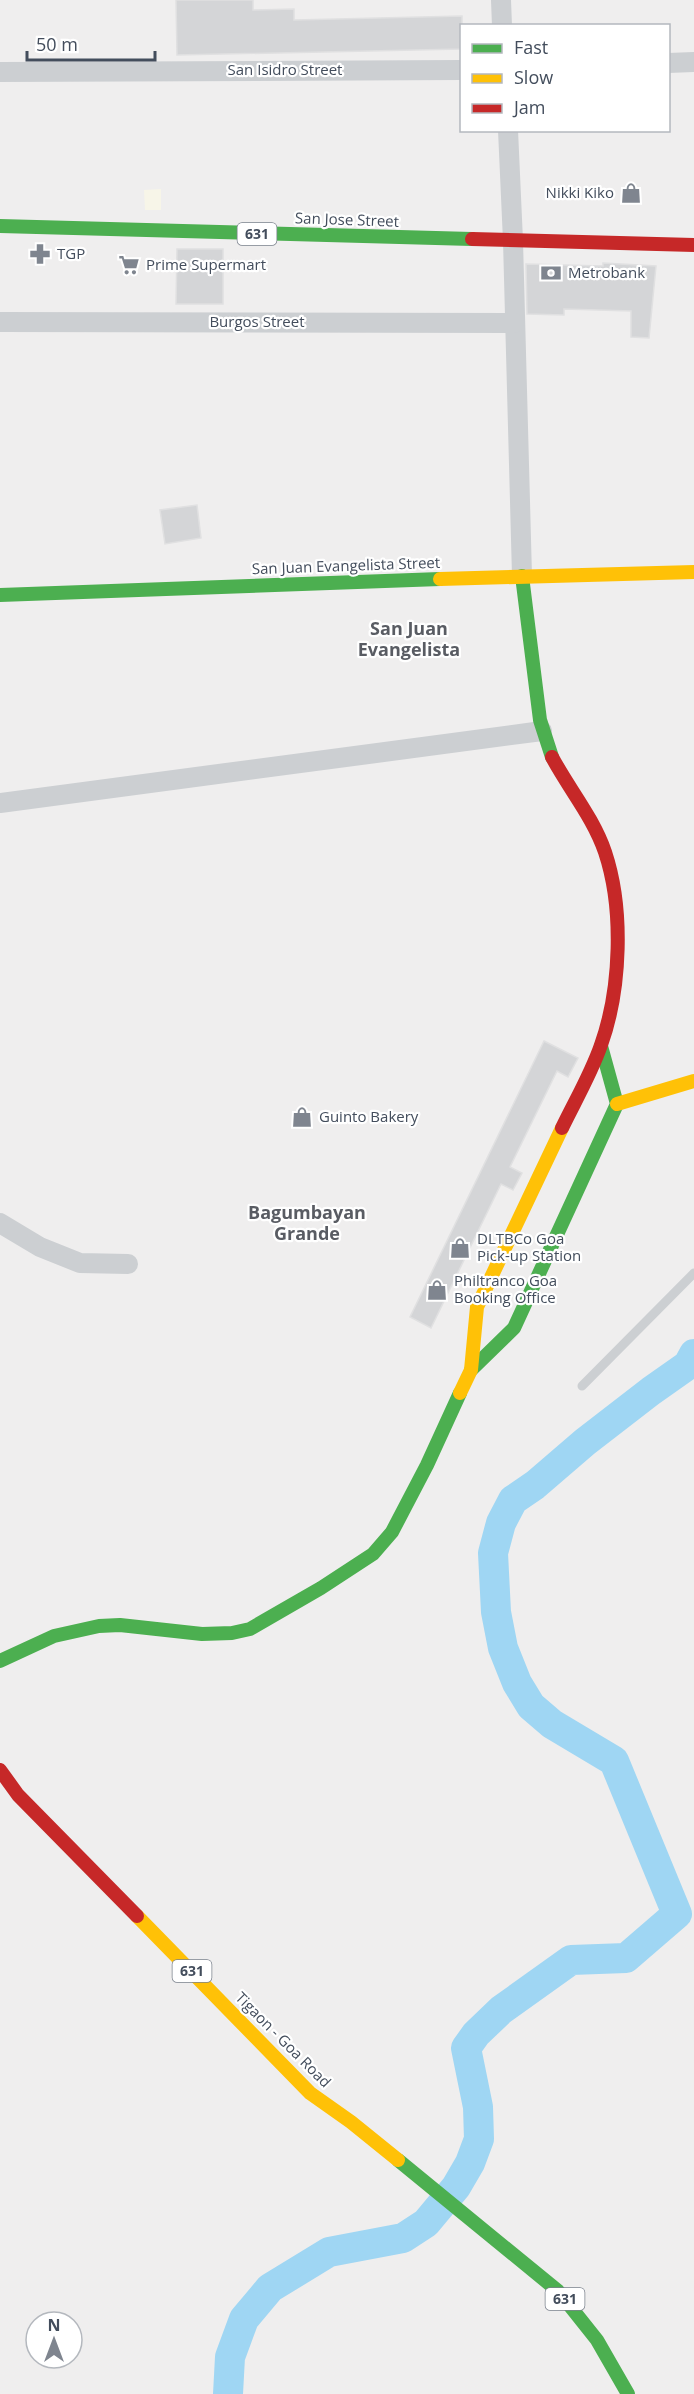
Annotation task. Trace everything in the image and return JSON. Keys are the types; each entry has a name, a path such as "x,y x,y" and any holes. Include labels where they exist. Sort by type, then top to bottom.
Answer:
{"street":[{"path":"501,0 502,24"},
{"path":"670,63 694,62"},
{"name":"San Isidro Street","path":"0,72 460,70"},
{"path":"0,1661 54,1636 99,1626 120,1625 202,1634 232,1633 250,1629 348,1572 373,1554 392,1532 427,1465 471,1370 477,1307 602,1046 611,1010 617,964 617,920 611,880 597,832 558,769 542,731 522,576 508,132"},
{"name":"San Jose Street","path":"0,226 694,244"},
{"name":"Burgos Street","path":"0,322 514,323"},
{"name":"San Juan Evangelista Street","path":"0,595 694,572"},
{"path":"0,803 542,731"},
{"path":"471,1370 514,1328 617,1104 602,1046"},
{"path":"617,1104 694,1081"},
{"path":"0,1223 40,1247 80,1263 128,1264"},
{"name":"Tigaon - Goa Road","path":"0,1770 18,1795 310,2093 397,2160 558,2291 608,2354 628,2394"}],"lane":[{"path":"582,1386 694,1273"}],"shaded area":[{"path":"161,189 161,210 145,210 144,190"}],"building":[{"path":"176,0 253,0 253,10 294,9 294,20 462,16 460,49 177,55"},
{"path":"177,249 223,249 223,304 176,304"},
{"path":"603,263 656,266 649,338 631,337 631,311 564,309 564,315 527,314 526,264 603,266"},
{"path":"197,505 201,538 165,544 160,510"},
{"path":"544,1041 578,1058 568,1077 557,1071 510,1167 522,1173 513,1190 501,1184 431,1328 410,1317"}],"waterway":[{"path":"228,2394 230,2357 244,2319 270,2288 329,2252 403,2238 426,2223 456,2187 470,2163 479,2139 478,2107 466,2048 476,2034 501,2010 571,1960 626,1958 677,1914 614,1761 552,1724 531,1706 517,1683 503,1648 496,1612 493,1553 501,1523 513,1500 535,1485 585,1442 651,1391 688,1365 694,1354"}],"traffic: fast":[{"path":"0,226 472,239"},
{"path":"522,576 540,720 552,757"},
{"path":"0,595 440,579"},
{"path":"471,1370 514,1328 617,1104 601,1046"},
{"path":"0,1661 54,1636 99,1626 120,1625 202,1634 232,1633 250,1629 321,1588 373,1554 392,1532 427,1465 460,1393"},
{"path":"398,2160 558,2291 597,2340 628,2394"}],"traffic: slow":[{"path":"440,579 694,572"},
{"path":"617,1104 694,1081"},
{"path":"460,1393 471,1370 477,1307 562,1128"},
{"path":"137,1916 310,2093 398,2160"}],"traffic: jam":[{"path":"472,239 694,245"},
{"path":"552,757 587,815 605,852 615,898 618,949 608,1023 593,1066 562,1128"},
{"path":"0,1770 18,1795 137,1916"}],"place":[{"name":"Nikki Kiko","path":"631,193"},
{"name":"TGP","path":"40,254"},
{"name":"Prime Supermart","path":"129,265"},
{"name":"Metrobank","path":"551,273"},
{"name":"Guinto Bakery","path":"302,1117"},
{"name":"DLTBCo Goa Pick-up Station","path":"460,1248"},
{"name":"Philtranco Goa Booking Office","path":"437,1290"}],"district":[{"name":"San Juan Evangelista","path":"409,639"},
{"name":"Bagumbayan Grande","path":"307,1223"}]}
